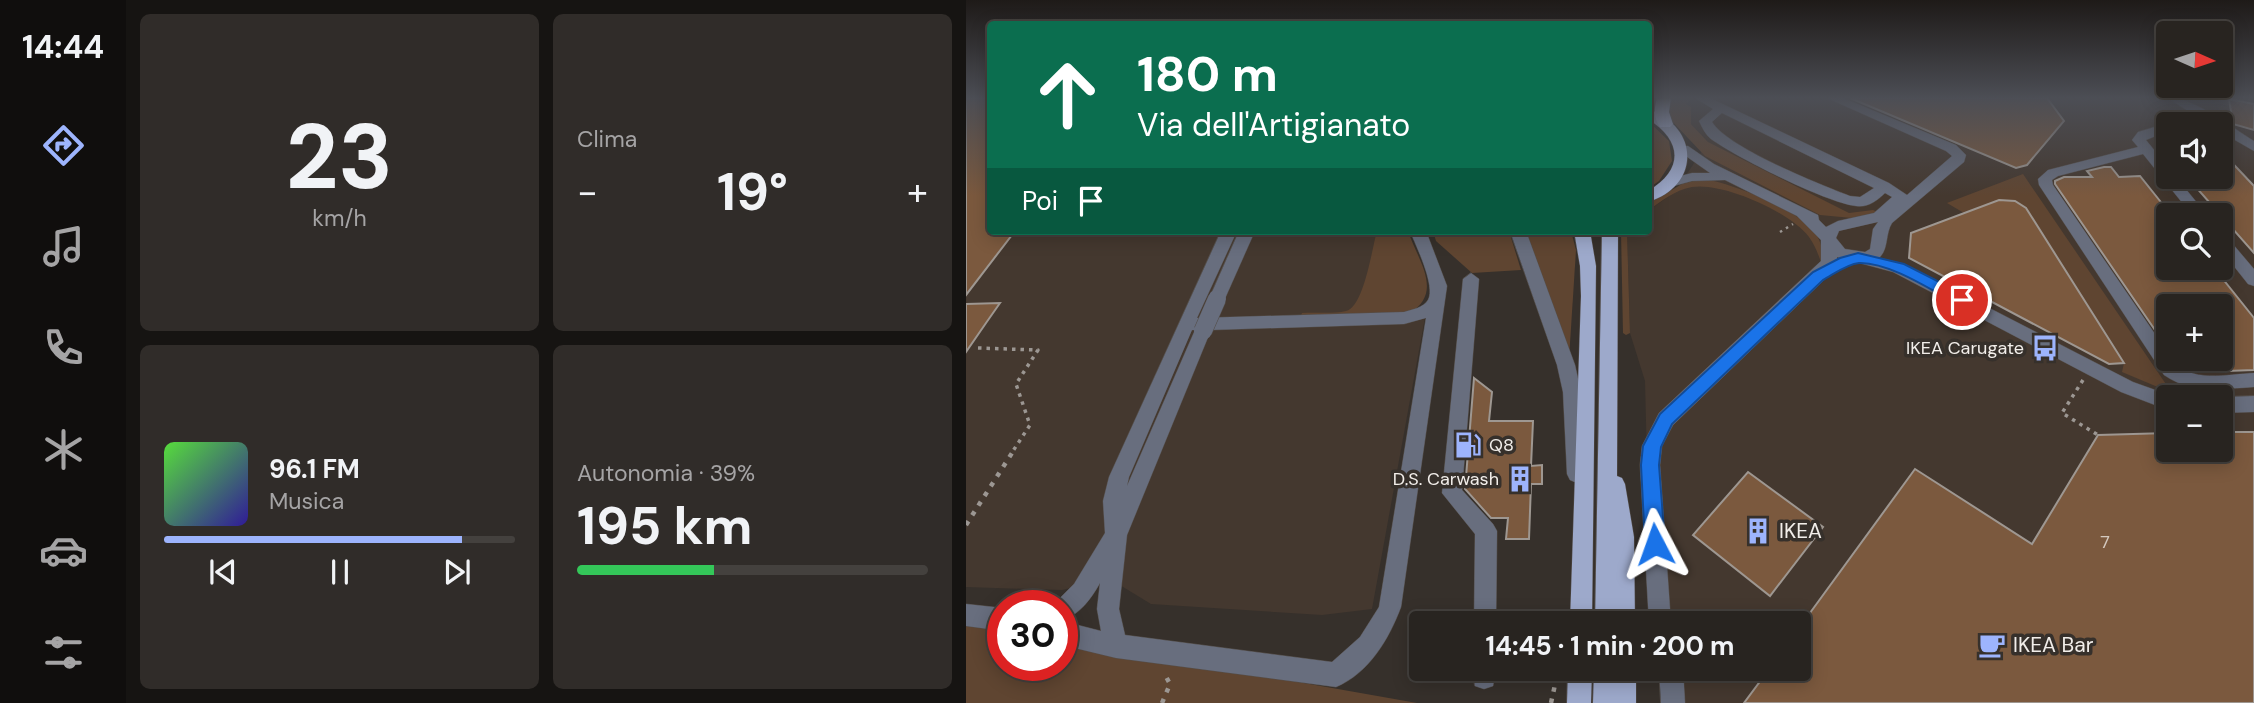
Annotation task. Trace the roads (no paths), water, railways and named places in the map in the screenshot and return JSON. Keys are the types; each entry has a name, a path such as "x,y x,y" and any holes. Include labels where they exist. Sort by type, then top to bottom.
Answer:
{"main road":[{"path":"1652,195 1670,183 1682,165 1683,149 1672,131"},
{"path":"1581,611 1589,283 1583,235"},
{"path":"1606,611 1608,253 1610,235"},
{"path":"1606,430 1623,537 1624,611"},
{"path":"1579,703 1580,681"},
{"path":"1605,703 1606,681"},
{"path":"1624,681 1624,703"}],"street":[{"path":"1703,131 1727,147"},
{"path":"1710,131 1851,201 1866,201 1884,186"},
{"path":"1659,611 1650,465 1652,446 1659,431 1666,419 1689,395 1818,276 1829,262 1828,240 1831,230 1879,217 1899,199 1899,193 1768,131"},
{"path":"1818,276 1839,264 1874,254 1879,246 1884,225 1958,159 1959,155 1951,148 1910,131"},
{"path":"2156,131 2140,136 2139,140 2190,203"},
{"path":"2233,134 2254,148"},
{"path":"1683,149 1704,164 1804,215 1840,253 1889,264 2077,354 2091,368 2156,398"},
{"path":"2145,149 2053,173 2045,179 2046,185 2174,374 2193,382 2254,380"},
{"path":"1903,206 1930,196 1963,165"},
{"path":"1776,166 1783,176 1832,200"},
{"path":"1670,183 1699,176 1733,178"},
{"path":"1804,215 1871,231 1891,256 1917,277"},
{"path":"1078,596 1116,535 1228,235"},
{"path":"1194,328 1217,299 1245,235"},
{"path":"1078,637 1116,646 1336,676 1366,650 1382,631 1390,607 1439,286 1420,235"},
{"path":"1519,235 1566,365 1572,392 1583,554"},
{"path":"2233,255 2254,280"},
{"path":"1471,279 1452,493 1486,531 1485,611"},
{"path":"1194,328 1404,318 1426,312 1437,301"},
{"path":"2233,405 2254,404"},
{"path":"1116,535 1108,609 1116,646"},
{"path":"966,615 987,618"},
{"path":"1672,681 1674,703"}],"place":[{"name":"IKEA Carugate","path":"2045,348"},
{"name":"Q8","path":"1468,445"},
{"name":"D.S. Carwash","path":"1520,479"},
{"name":"IKEA","path":"1758,531"},
{"name":"IKEA Bar","path":"1992,645"}]}
